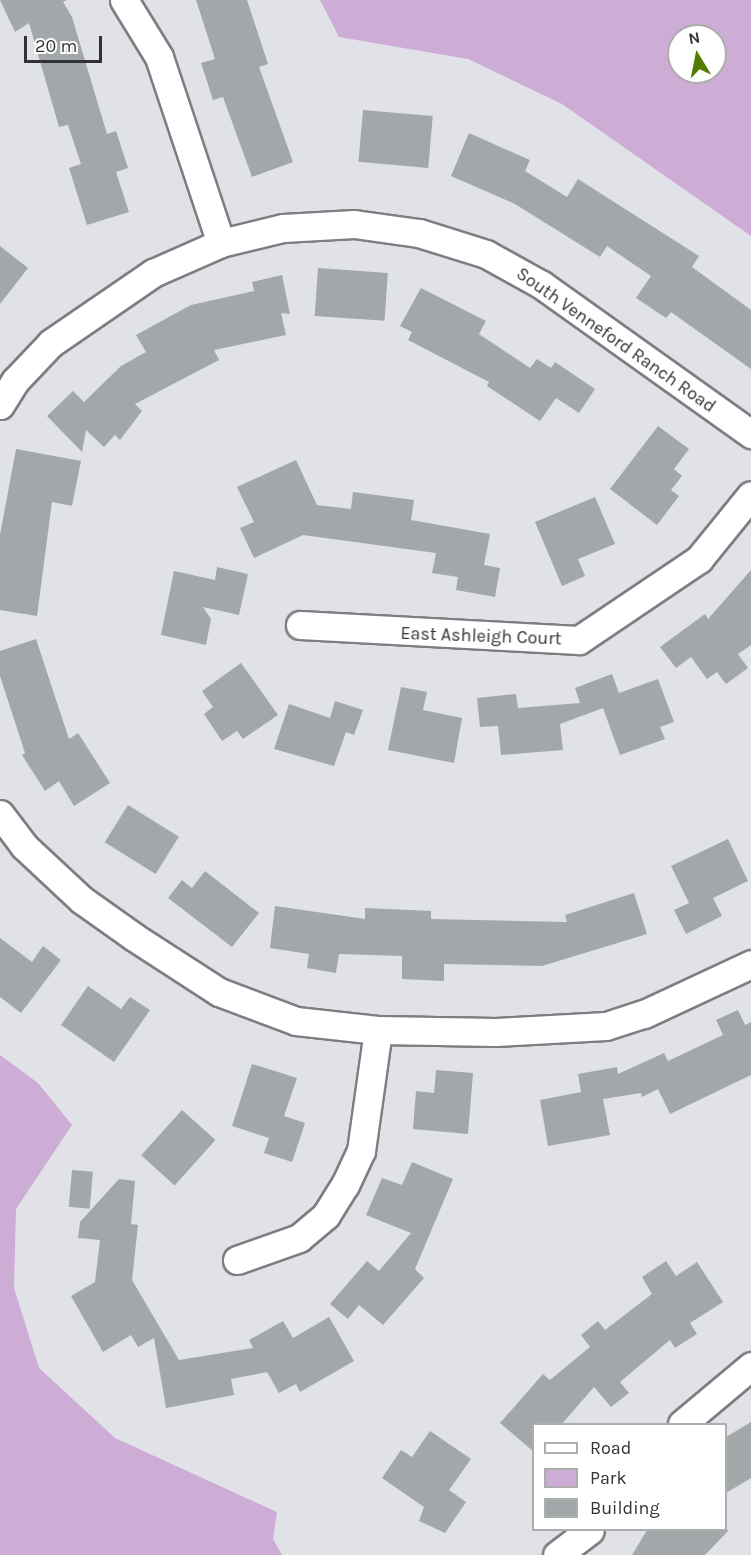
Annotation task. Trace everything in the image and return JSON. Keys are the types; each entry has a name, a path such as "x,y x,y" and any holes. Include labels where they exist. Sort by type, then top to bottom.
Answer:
{"street":[{"path":"124,0 159,57 221,243"},
{"name":"South Venneford Ranch Road","path":"0,405 8,374 117,295 221,243 306,225 354,224 419,233 486,254 543,285 751,434"},
{"name":"East Ashleigh Court","path":"300,625 579,640 699,559 751,495"},
{"path":"0,814 24,846 82,900 219,992 296,1021 378,1030 496,1032 606,1026 655,1009 751,964"},
{"path":"237,1260 299,1238 326,1215 345,1185 361,1151 378,1030"},
{"path":"684,1423 751,1366"},
{"path":"557,1555 589,1531"}],"green space":[{"path":"320,0 751,0 751,236 562,104 468,59 339,37"},
{"path":"0,1055 38,1083 72,1125 16,1209 14,1288 39,1368 115,1438 277,1512 273,1539 282,1555 0,1555"}],"building":[{"path":"0,0 67,0 63,2 72,17 107,134 116,131 128,168 116,172 129,212 87,225 69,168 81,164 68,125 59,127 29,23 15,32"},
{"path":"196,0 247,0 268,64 259,67 293,162 252,177 223,97 213,100 201,63 215,59"},
{"path":"363,110 433,116 428,168 358,162"},
{"path":"469,133 530,160 525,171 567,197 578,179 699,256 692,267 751,310 751,369 671,312 666,318 636,298 651,276 607,246 600,257 515,204 451,176"},
{"path":"0,246 28,268 0,304"},
{"path":"318,268 388,273 384,321 315,316"},
{"path":"282,275 290,314 281,313 286,335 214,350 219,360 135,404 142,411 120,440 115,435 104,447 86,430 82,452 47,416 73,391 84,402 121,366 146,352 136,335 191,305 254,291 252,282"},
{"path":"421,288 486,321 479,334 530,368 537,359 551,368 555,362 595,389 579,413 556,398 540,421 487,386 489,382 408,340 412,332 400,326"},
{"path":"658,426 689,449 674,469 682,476 671,490 679,496 657,525 610,489"},
{"path":"16,449 81,461 72,506 52,502 37,616 0,610 0,535"},
{"path":"296,460 317,505 351,509 353,492 414,500 411,520 490,534 484,565 500,568 495,597 456,590 458,577 432,573 436,553 303,535 254,558 240,528 254,522 237,487"},
{"path":"595,497 615,544 578,559 585,576 562,586 535,522"},
{"path":"217,567 248,574 239,615 203,607 211,619 206,645 161,635 174,571 215,580"},
{"path":"751,570 751,645 738,654 748,668 726,684 717,672 707,679 691,657 676,668 660,647 705,614 708,619"},
{"path":"36,639 69,739 78,733 110,783 74,806 59,781 45,791 22,755 25,753 0,676 0,651"},
{"path":"241,663 278,715 243,739 237,731 222,741 204,714 213,707 202,691"},
{"path":"612,674 619,693 658,679 674,722 660,727 665,739 620,755 603,708 560,724 563,750 501,755 498,726 480,727 477,698 516,694 518,708 580,703 575,688"},
{"path":"401,687 427,692 423,710 462,718 454,763 388,750"},
{"path":"335,701 363,710 354,735 346,732 334,766 274,749 289,704 330,718"},
{"path":"128,805 179,837 156,874 105,842"},
{"path":"728,839 748,881 713,898 722,916 686,934 674,910 689,903 671,866"},
{"path":"205,871 259,913 232,947 168,898 182,880 192,888"},
{"path":"634,893 647,934 542,966 444,964 444,981 402,979 402,956 339,954 336,973 307,968 309,954 270,948 275,906 365,919 365,908 431,911 431,919 567,922 565,915"},
{"path":"0,938 32,962 43,946 61,960 21,1013 0,997"},
{"path":"88,986 121,1009 130,997 150,1010 114,1062 61,1025"},
{"path":"738,1010 745,1025 751,1022 751,1075 670,1114 658,1089 642,1097 641,1093 603,1099 610,1135 548,1146 540,1100 581,1092 578,1074 617,1067 618,1074 664,1053 668,1061 723,1035 716,1020"},
{"path":"252,1064 297,1078 284,1116 305,1123 292,1162 264,1153 269,1138 232,1126"},
{"path":"436,1070 473,1073 468,1134 413,1129 416,1091 434,1093"},
{"path":"182,1110 215,1140 175,1185 141,1155"},
{"path":"412,1162 453,1179 415,1269 424,1278 383,1325 359,1305 348,1319 330,1304 367,1261 379,1271 411,1233 366,1215 382,1178 402,1185"},
{"path":"72,1170 93,1172 90,1209 69,1207"},
{"path":"119,1179 135,1181 131,1224 138,1225 132,1280 179,1360 253,1348 249,1340 283,1321 293,1338 329,1317 354,1361 300,1392 296,1384 279,1393 267,1372 231,1379 234,1395 166,1408 154,1338 138,1347 131,1335 103,1352 71,1296 95,1282 100,1240 78,1238 80,1222"},
{"path":"666,1261 676,1276 697,1262 723,1302 690,1323 697,1334 675,1348 670,1340 620,1382 629,1393 611,1407 594,1387 563,1423 532,1423 532,1450 500,1423 543,1374 550,1380 590,1347 581,1335 598,1321 605,1330 652,1294 642,1277"},
{"path":"751,1422 751,1478 727,1492 727,1436"},
{"path":"430,1431 471,1459 449,1490 466,1502 445,1533 419,1521 424,1507 382,1478 401,1450 412,1457"},
{"path":"729,1530 705,1555 632,1555 646,1531"}]}
